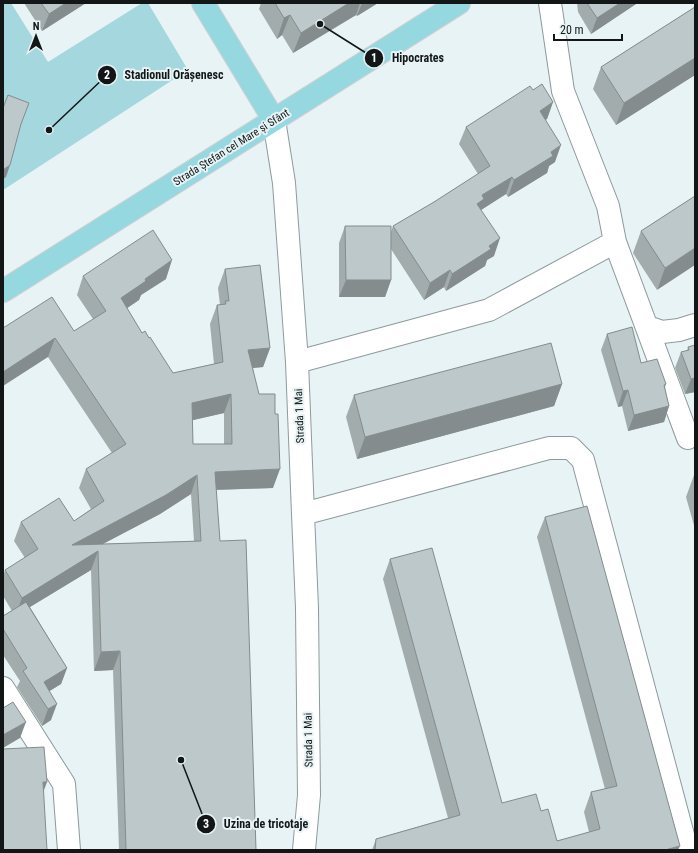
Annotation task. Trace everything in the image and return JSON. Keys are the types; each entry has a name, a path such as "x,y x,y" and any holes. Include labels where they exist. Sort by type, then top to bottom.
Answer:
{"main road":[{"name":"Strada 1 Mai","path":"203,3 274,120"},
{"name":"Strada Ștefan cel Mare și Sfânt","path":"3,291 459,3"}],"street":[{"path":"550,3 563,91 608,206 615,242 688,438"},
{"name":"Strada 1 Mai","path":"274,120 284,183 297,362 307,608 309,795 304,850"},
{"path":"297,362 489,310 615,242"},
{"path":"647,327 662,332 679,330 695,325"},
{"path":"303,514 549,448 571,448 583,460 687,850"},
{"path":"3,688 64,784 69,850"}],"shaded area":[{"path":"3,3 11,3 48,62 142,3 148,3 188,70 3,190"}],"building":[{"path":"41,3 66,3 49,14"},
{"path":"275,3 349,3 301,33 290,15 284,18"},
{"path":"587,3 620,3 597,18"},
{"path":"695,7 695,58 624,103 601,67"},
{"path":"542,84 553,102 540,111 561,145 551,152 553,156 514,180 512,177 482,195 484,199 477,204 500,238 489,246 491,249 452,274 450,270 430,283 393,226 490,166 466,127 530,86 533,90"},
{"path":"8,95 29,103 21,124 10,165 3,170 3,108"},
{"path":"695,196 695,248 665,268 641,231"},
{"path":"345,226 391,226 391,280 346,280"},
{"path":"153,230 172,260 145,279 146,281 121,298 142,333 145,331 149,338 150,337 173,373 223,362 217,305 226,304 225,301 229,301 225,269 260,265 270,348 248,350 259,394 275,394 275,414 278,414 280,469 215,472 220,541 246,540 256,850 126,850 120,651 101,652 98,551 22,598 5,570 38,549 21,522 59,498 74,521 104,501 86,469 126,444 55,338 3,372 3,328 52,297 74,331 106,311 83,276","holes":["231,394 232,444 193,444 192,403","197,475 201,541 72,545 166,495"]},
{"path":"632,327 641,363 657,359 666,384 664,385 669,406 634,415 628,390 623,391 607,334"},
{"path":"551,343 562,384 365,437 354,395"},
{"path":"695,345 695,378 691,379 681,352 689,350 688,347"},
{"path":"587,506 680,846 665,850 375,850 376,839 460,815 390,559 432,548 502,803 536,794 541,811 548,809 557,841 600,829 591,792 617,786 545,517"},
{"path":"26,602 67,668 44,682 57,704 48,709 23,671 27,668 3,629 3,616"},
{"path":"13,702 26,722 3,735 3,708"},
{"path":"44,747 47,782 43,782 47,850 3,850 3,749"}],"place":[{"name":"Hipocrates","path":"320,24"},
{"name":"Stadionul Orășenesc","path":"49,130"},
{"name":"Uzina de tricotaje","path":"181,760"}]}
